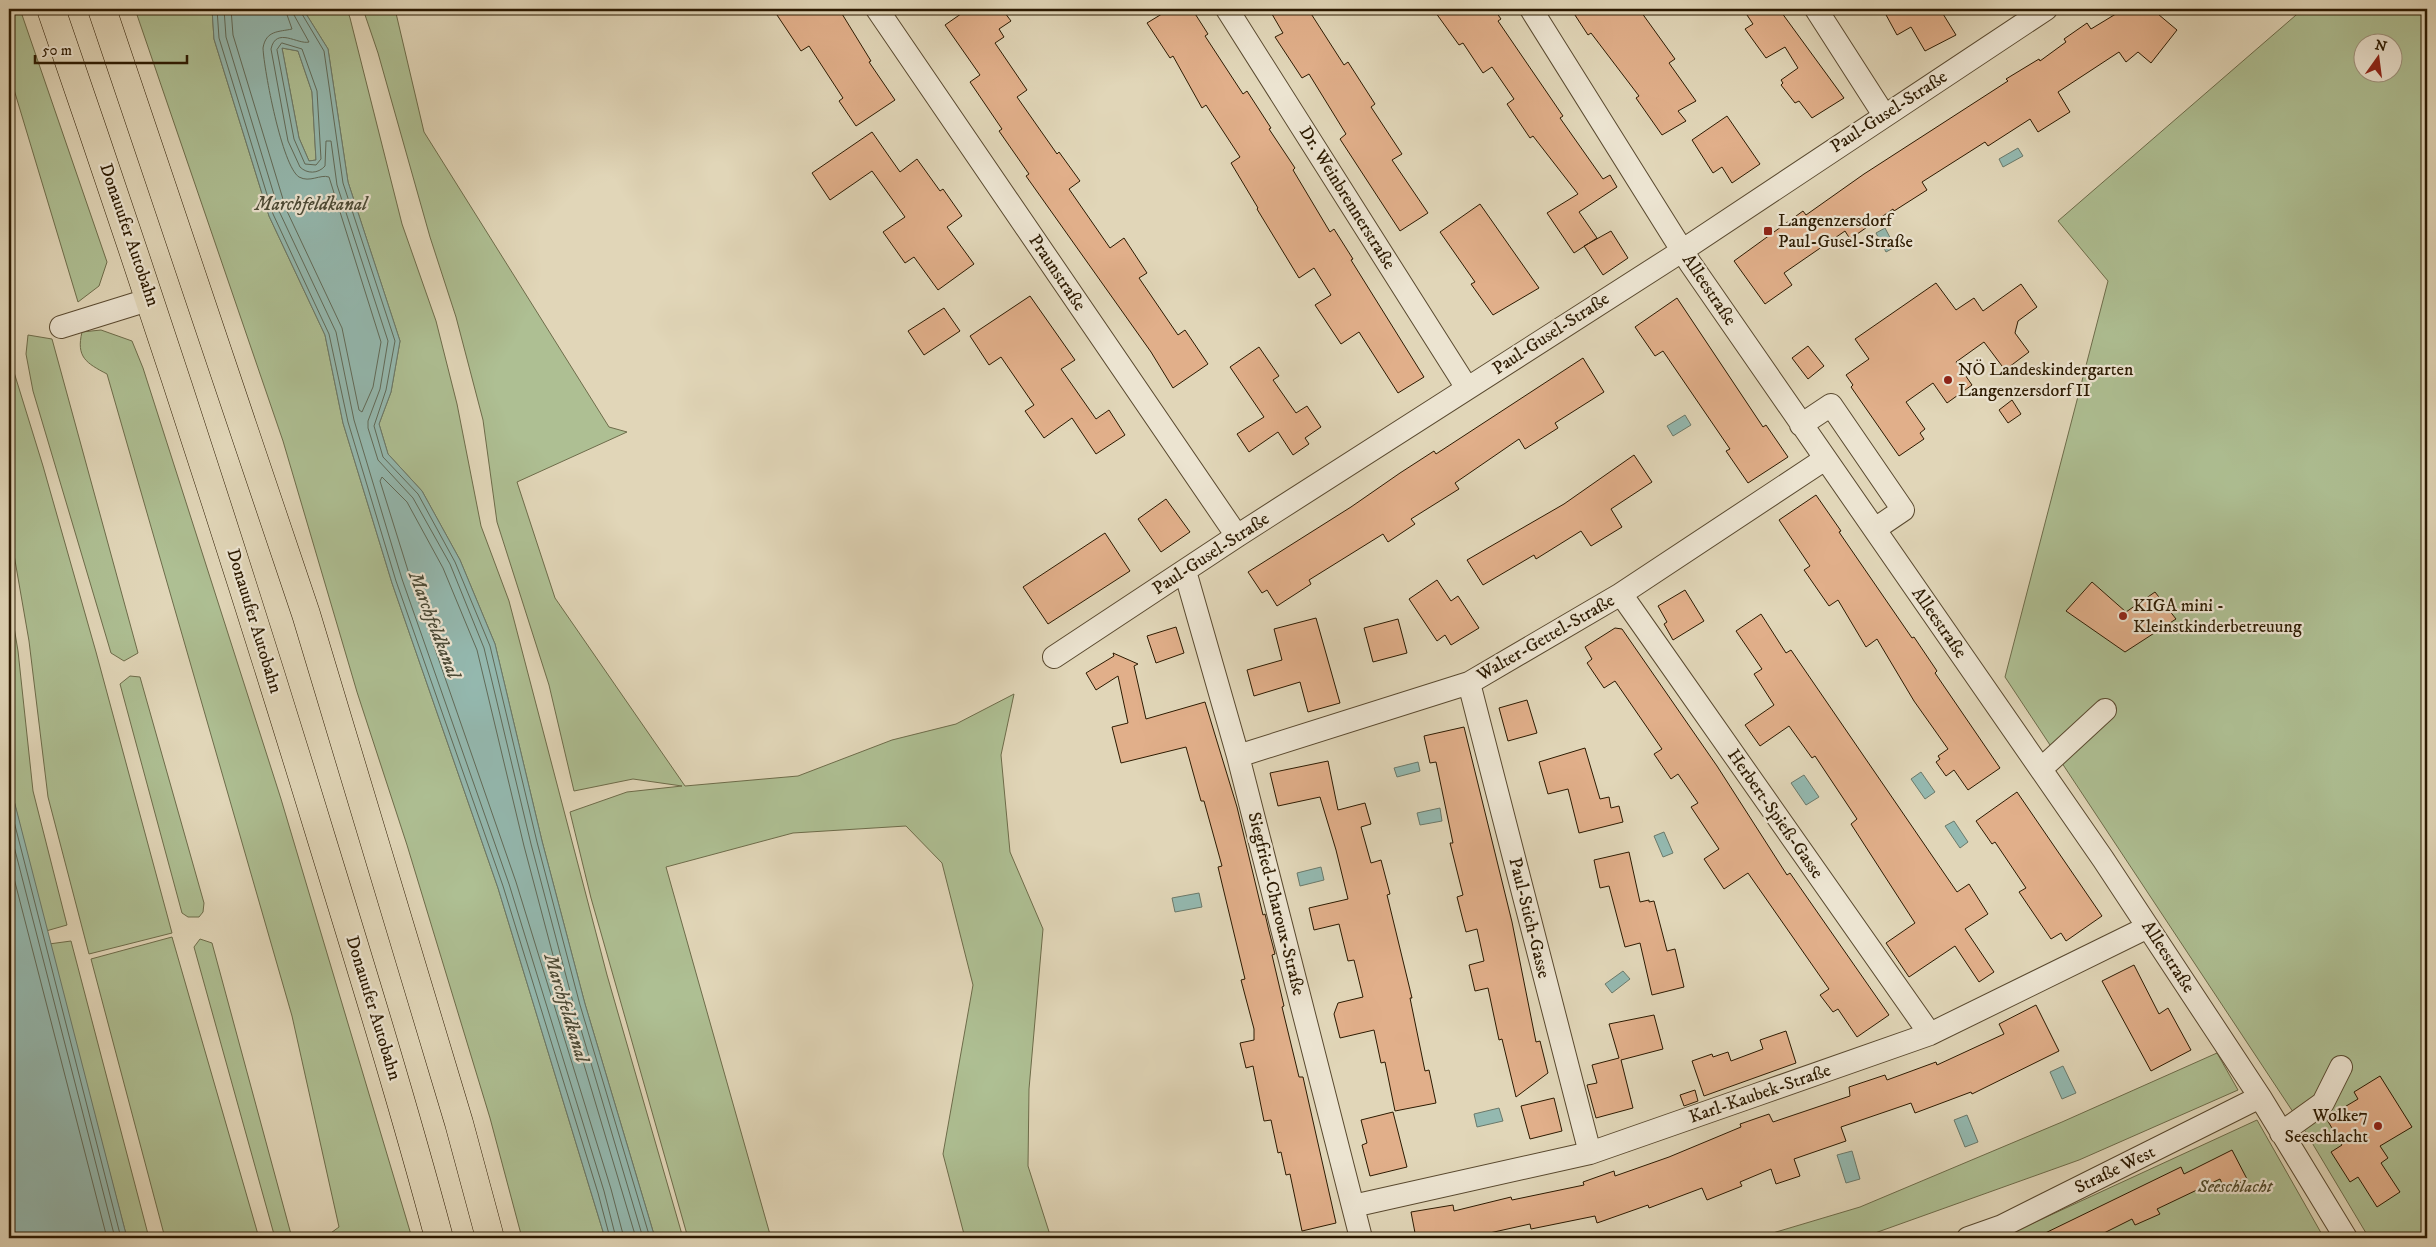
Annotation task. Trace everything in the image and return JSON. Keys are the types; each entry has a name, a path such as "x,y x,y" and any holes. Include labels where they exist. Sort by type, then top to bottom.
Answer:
{"highway":[{"name":"Donauufer Autobahn","path":"51,9 151,299 262,642 410,1128 439,1238"},
{"path":"102,9 306,614 456,1113 490,1238"}],"street":[{"name":"Praunstraße","path":"877,9 1237,536"},
{"name":"Dr. Weinbrennerstraße","path":"1227,9 1467,388"},
{"name":"Alleestraße","path":"1530,9 1682,250 2148,927 2260,1097 2346,1238"},
{"path":"1816,9 1884,115"},
{"name":"Paul-Gusel-Straße","path":"1054,657 1237,536 1682,250 2046,9"},
{"path":"61,327 151,299"},
{"path":"1801,425 1831,405 1903,510 1874,530"},
{"name":"Walter-Gettel-Straße","path":"1238,756 1469,683 1621,594 1825,459"},
{"name":"Siegfried-Charoux-Straße","path":"1185,571 1238,756 1361,1238"},
{"name":"Herbert-Spieß-Gasse","path":"1621,594 1930,1034"},
{"name":"Paul-Stich-Gasse","path":"1469,683 1590,1153"},
{"path":"2041,769 2105,710"},
{"name":"Karl-Kaubek-Straße","path":"1353,1206 1590,1153 1930,1034 2148,927"},
{"path":"2281,1133 2323,1103 2341,1068"},
{"name":"Straße West","path":"1968,1238 2002,1226 2260,1097"}],"green space":[{"path":"9,9 20,9 107,262 99,286 78,302 12,83 9,57"},
{"path":"135,9 212,9 214,39 269,216 325,335 343,423 392,583 498,888 605,1238 522,1238 490,1118 407,845 357,692 283,441"},
{"path":"303,9 347,9 350,18 402,224 436,321 457,404 481,526 509,601 607,975 683,1238 655,1238 585,1004 542,841 495,644 460,560 422,491 388,454 379,424 391,392 400,341 348,182 328,49"},
{"path":"363,9 395,9 424,132 609,427 627,432 517,482 555,598 685,786 798,776 892,740 956,724 1014,694 1001,755 1010,852 1043,929 1029,1089 1028,1166 1051,1238 965,1238 943,1154 973,985 942,863 906,826 793,833 666,867 771,1238 688,1238 591,898 570,812 627,792 682,786 633,779 574,791 549,685 497,522 483,420 456,317 430,237 378,53"},
{"path":"2303,9 2427,9 2427,1238 2369,1238 2299,1121 2005,677 2108,281 2058,221"},
{"path":"282,48 298,51 312,92 316,160 309,161 299,138"},
{"path":"101,330 132,341 143,368 281,799 412,1238 324,1238 339,1227 292,1016 107,374 88,362 80,348 82,332"},
{"path":"28,335 52,339 138,653 124,661 111,653 33,391 26,354"},
{"path":"9,356 43,466 96,652 172,933 89,954 48,797 29,641 9,526"},
{"path":"9,597 18,651 33,791 67,925 46,931 9,781"},
{"path":"130,676 140,677 204,903 203,912 199,917 188,917 182,913 120,684"},
{"path":"172,937 259,1238 165,1238 91,959"},
{"path":"200,939 212,943 292,1238 275,1238 194,947"},
{"path":"71,941 149,1238 127,1238 49,944"},
{"path":"2217,1053 2238,1090 2079,1160 1861,1238 1756,1238 1860,1207 2062,1122"},
{"name":"Seeschlacht","path":"2257,1120 2324,1238 1999,1238 2005,1236"}],"water":[{"name":"Marchfeldkanal","path":"212,9 303,9 328,49 348,182 400,341 391,392 379,424 388,454 422,491 460,560 495,644 542,841 585,1004 655,1238 605,1238 498,888 392,583 343,423 325,335 269,216 214,39","holes":["282,48 298,51 312,92 316,160 309,161 299,138"]},
{"path":"2018,148 2023,156 2003,167 1999,159"},
{"path":"1885,228 1895,247 1886,252 1876,233"},
{"path":"1685,415 1691,425 1673,436 1667,426"},
{"path":"1418,762 1420,771 1397,777 1394,768"},
{"path":"1921,772 1935,792 1925,799 1911,779"},
{"path":"1804,775 1819,797 1806,805 1791,783"},
{"path":"9,781 127,1238 9,1238"},
{"path":"1440,808 1442,821 1420,825 1417,813"},
{"path":"1954,821 1968,842 1960,848 1945,826"},
{"path":"1664,832 1673,853 1663,857 1654,836"},
{"path":"1321,867 1324,880 1300,886 1297,873"},
{"path":"1199,893 1202,907 1175,912 1172,898"},
{"path":"1623,971 1630,979 1612,993 1605,984"},
{"path":"2063,1066 2076,1093 2062,1099 2050,1072"},
{"path":"1499,1108 1503,1121 1477,1127 1474,1114"},
{"path":"1967,1115 1978,1142 1965,1147 1954,1120"},
{"path":"1852,1151 1860,1179 1846,1183 1837,1155"}],"building":[{"path":"773,9 839,9 871,61 869,62 895,100 856,126 839,101 843,98 809,46 801,51"},
{"path":"968,9 1002,9 1011,21 999,29 1004,37 995,43 1027,90 1017,97 1057,154 1059,152 1080,181 1069,189 1110,248 1124,238 1147,273 1139,278 1178,335 1185,330 1208,364 1173,388 1151,352 1026,176 1029,174 999,131 1002,129 970,82 980,75 945,25"},
{"path":"1170,9 1192,9 1208,34 1205,36 1243,94 1247,91 1271,128 1269,129 1295,168 1293,170 1330,232 1334,229 1353,259 1351,260 1424,377 1398,393 1359,332 1341,344 1315,305 1331,295 1314,268 1299,278 1231,163 1240,157 1206,105 1202,108 1173,56 1170,58 1147,23"},
{"path":"1269,9 1308,9 1344,65 1348,62 1375,104 1371,107 1402,154 1392,160 1428,213 1400,231 1340,139 1346,134 1309,74 1302,78 1275,37 1283,33"},
{"path":"1433,9 1494,9 1501,19 1498,21 1563,116 1560,118 1603,179 1610,175 1617,187 1579,212 1597,238 1574,253 1547,213 1578,194 1533,136 1530,138 1507,104 1514,99 1492,67 1483,73 1463,43 1459,45"},
{"path":"1571,9 1639,9 1675,59 1669,63 1696,101 1678,111 1686,121 1662,135 1636,98 1639,96 1591,33 1588,35"},
{"path":"1743,9 1779,9 1844,98 1812,118 1799,101 1795,103 1781,85 1783,83 1781,80 1798,68 1785,47 1766,58 1745,29 1753,24"},
{"path":"1894,9 1940,9 1956,35 1925,51 1911,27 1897,35 1885,13"},
{"path":"2124,9 2152,9 2177,30 2151,63 2138,52 2126,62 2119,52 2058,92 2070,112 2038,132 2030,119 1988,146 1985,142 1922,182 1927,190 1894,211 1893,209 1850,239 1845,231 1784,273 1792,285 1765,304 1734,261 1803,211 1806,215 1864,174 2008,81 2006,79 2039,59 2040,61 2066,42 2064,39 2087,23 2091,29"},
{"path":"1727,116 1760,164 1732,183 1722,167 1713,173 1692,140"},
{"path":"872,132 900,172 917,159 940,191 943,189 962,216 947,227 974,264 938,290 914,257 905,263 883,232 905,217 872,171 830,200 812,173"},
{"path":"1480,204 1539,288 1493,315 1471,284 1475,282 1440,232"},
{"path":"1611,231 1628,258 1603,275 1584,246"},
{"path":"1936,283 1956,310 1974,298 1983,311 2021,284 2037,307 2018,321 2015,333 2029,352 2005,370 1984,342 1956,362 1972,385 1947,403 1933,383 1906,402 1925,429 1920,433 1924,439 1899,456 1851,387 1853,385 1846,375 1869,359 1855,339"},
{"path":"1030,296 1075,360 1061,369 1096,419 1109,410 1125,435 1096,454 1072,418 1044,438 1025,411 1034,405 1001,357 989,365 970,336"},
{"path":"1677,298 1763,427 1766,425 1788,457 1748,483 1726,451 1730,449 1663,351 1655,356 1635,327"},
{"path":"944,308 960,331 924,355 908,331"},
{"path":"1808,346 1824,366 1808,379 1792,358"},
{"path":"1259,347 1279,376 1273,380 1296,413 1307,406 1321,427 1305,438 1309,444 1293,455 1278,432 1249,452 1237,434 1264,417 1230,367"},
{"path":"1583,358 1604,392 1555,423 1558,428 1525,449 1519,439 1455,483 1459,489 1411,519 1415,524 1388,542 1383,534 1309,580 1311,584 1277,606 1267,590 1262,593 1248,572 1351,507 1434,451 1436,454"},
{"path":"2012,400 2021,414 2008,423 1999,410"},
{"path":"1634,455 1652,482 1611,509 1622,527 1591,546 1581,531 1536,559 1534,555 1483,585 1467,560 1564,504"},
{"path":"1816,495 1841,531 1839,532 1937,671 1935,673 2000,768 1968,790 1954,770 1946,776 1936,762 1940,759 1938,756 1948,749 1914,701 1877,639 1866,647 1838,600 1829,606 1804,570 1810,566 1779,520"},
{"path":"1166,499 1190,532 1161,552 1138,519"},
{"path":"1105,533 1130,571 1048,624 1023,587"},
{"path":"1437,580 1451,601 1458,596 1479,628 1451,645 1445,635 1437,641 1409,599"},
{"name":"KIGA mini - Kleinstkinderbetreuung","path":"2092,582 2126,612 2155,592 2176,619 2125,652 2066,611"},
{"path":"1685,590 1704,621 1673,640 1664,624 1667,622 1658,606"},
{"path":"1761,614 1786,653 1791,650 1957,892 1969,884 1988,914 1965,929 1994,972 1979,982 1955,946 1909,977 1886,943 1915,923 1851,824 1857,819 1815,756 1812,758 1789,726 1760,746 1745,725 1774,705 1754,674 1762,669 1736,631"},
{"path":"1316,618 1340,703 1308,712 1300,682 1254,696 1247,670 1282,660 1274,629"},
{"path":"1398,619 1407,653 1373,662 1364,628"},
{"path":"1176,627 1184,653 1156,663 1147,636"},
{"path":"1615,628 1622,629 1717,766 1787,875 1790,873 1889,1015 1857,1037 1838,1009 1833,1012 1820,995 1829,989 1748,873 1724,889 1704,859 1719,849 1691,807 1698,803 1678,774 1671,779 1654,754 1662,749 1615,681 1604,688 1587,663 1592,659 1585,647"},
{"path":"1113,653 1138,664 1134,666 1146,719 1205,702 1237,807 1263,915 1265,914 1275,954 1272,955 1284,1006 1282,1007 1299,1077 1303,1077 1336,1223 1302,1231 1290,1174 1286,1175 1281,1152 1278,1153 1271,1120 1264,1121 1253,1066 1246,1068 1240,1043 1254,1040 1254,1029 1241,980 1245,979 1218,867 1222,866 1204,801 1201,801 1186,747 1121,763 1112,727 1128,723 1118,676 1096,690 1086,673 1114,656"},
{"path":"1527,700 1537,733 1508,741 1499,708"},
{"path":"1464,727 1512,922 1536,1042 1540,1041 1548,1073 1516,1097 1502,1039 1499,1040 1488,988 1475,991 1469,965 1484,961 1477,929 1466,932 1457,897 1463,895 1450,843 1453,843 1436,762 1430,763 1424,736"},
{"path":"1585,748 1600,799 1609,797 1611,808 1619,806 1623,822 1579,833 1568,789 1548,794 1539,762"},
{"path":"1328,761 1338,810 1365,803 1371,824 1361,827 1371,863 1381,860 1390,894 1387,895 1412,998 1410,998 1425,1071 1429,1070 1436,1103 1395,1111 1385,1062 1381,1063 1374,1030 1340,1038 1334,1014 1338,1003 1363,997 1354,960 1348,961 1339,924 1314,930 1309,908 1348,899 1336,850 1320,797 1278,806 1270,773"},
{"path":"2017,792 2102,916 2066,941 2061,933 2051,939 2019,892 2026,888 1995,842 1992,844 1976,821"},
{"path":"1629,852 1640,902 1654,901 1667,951 1675,949 1684,987 1652,995 1640,943 1625,947 1609,886 1600,888 1594,860"},
{"path":"2134,965 2159,1014 2168,1008 2191,1050 2151,1071 2102,981"},
{"path":"2036,1005 2059,1051 1972,1094 1971,1092 1915,1113 1911,1103 1841,1127 1846,1141 1794,1159 1800,1176 1776,1184 1771,1169 1740,1182 1742,1186 1707,1200 1702,1188 1649,1208 1648,1205 1597,1223 1595,1216 1531,1229 1530,1224 1467,1238 1416,1238 1411,1212 1453,1205 1454,1211 1511,1197 1512,1200 1584,1185 1583,1182 1614,1171 1615,1176 1669,1157 1741,1127 1740,1124 1769,1114 1773,1122 1850,1096 1849,1087 1885,1075 1887,1080 1936,1062 1937,1065 2004,1034 1999,1024"},
{"path":"1654,1015 1663,1049 1621,1060 1633,1108 1596,1118 1587,1085 1597,1083 1592,1065 1619,1058 1609,1024"},
{"path":"1786,1031 1796,1063 1704,1096 1692,1061 1712,1054 1713,1057 1728,1052 1731,1061 1763,1049 1760,1040"},
{"path":"2380,1076 2412,1127 2380,1146 2388,1158 2381,1163 2400,1192 2377,1207 2358,1177 2350,1182 2331,1152 2342,1145 2326,1118 2358,1099 2354,1092"},
{"path":"1695,1090 1698,1101 1684,1106 1680,1095"},
{"path":"1554,1098 1562,1131 1530,1139 1521,1106"},
{"path":"1393,1112 1407,1167 1370,1176 1362,1145 1367,1143 1361,1120"},
{"path":"2232,1150 2247,1179 2225,1190 2220,1179 2157,1209 2160,1214 2135,1225 2132,1219 2094,1238 2035,1238 2181,1167 2184,1174"}],"place":[{"name":"Langenzersdorf Paul-Gusel-Straße","path":"1768,231"},
{"name":"NÖ Landeskindergarten Langenzersdorf II","path":"1948,380"},
{"name":"KIGA mini - Kleinstkinderbetreuung","path":"2123,616"},
{"name":"Wolke7 Seeschlacht","path":"2378,1126"}]}
